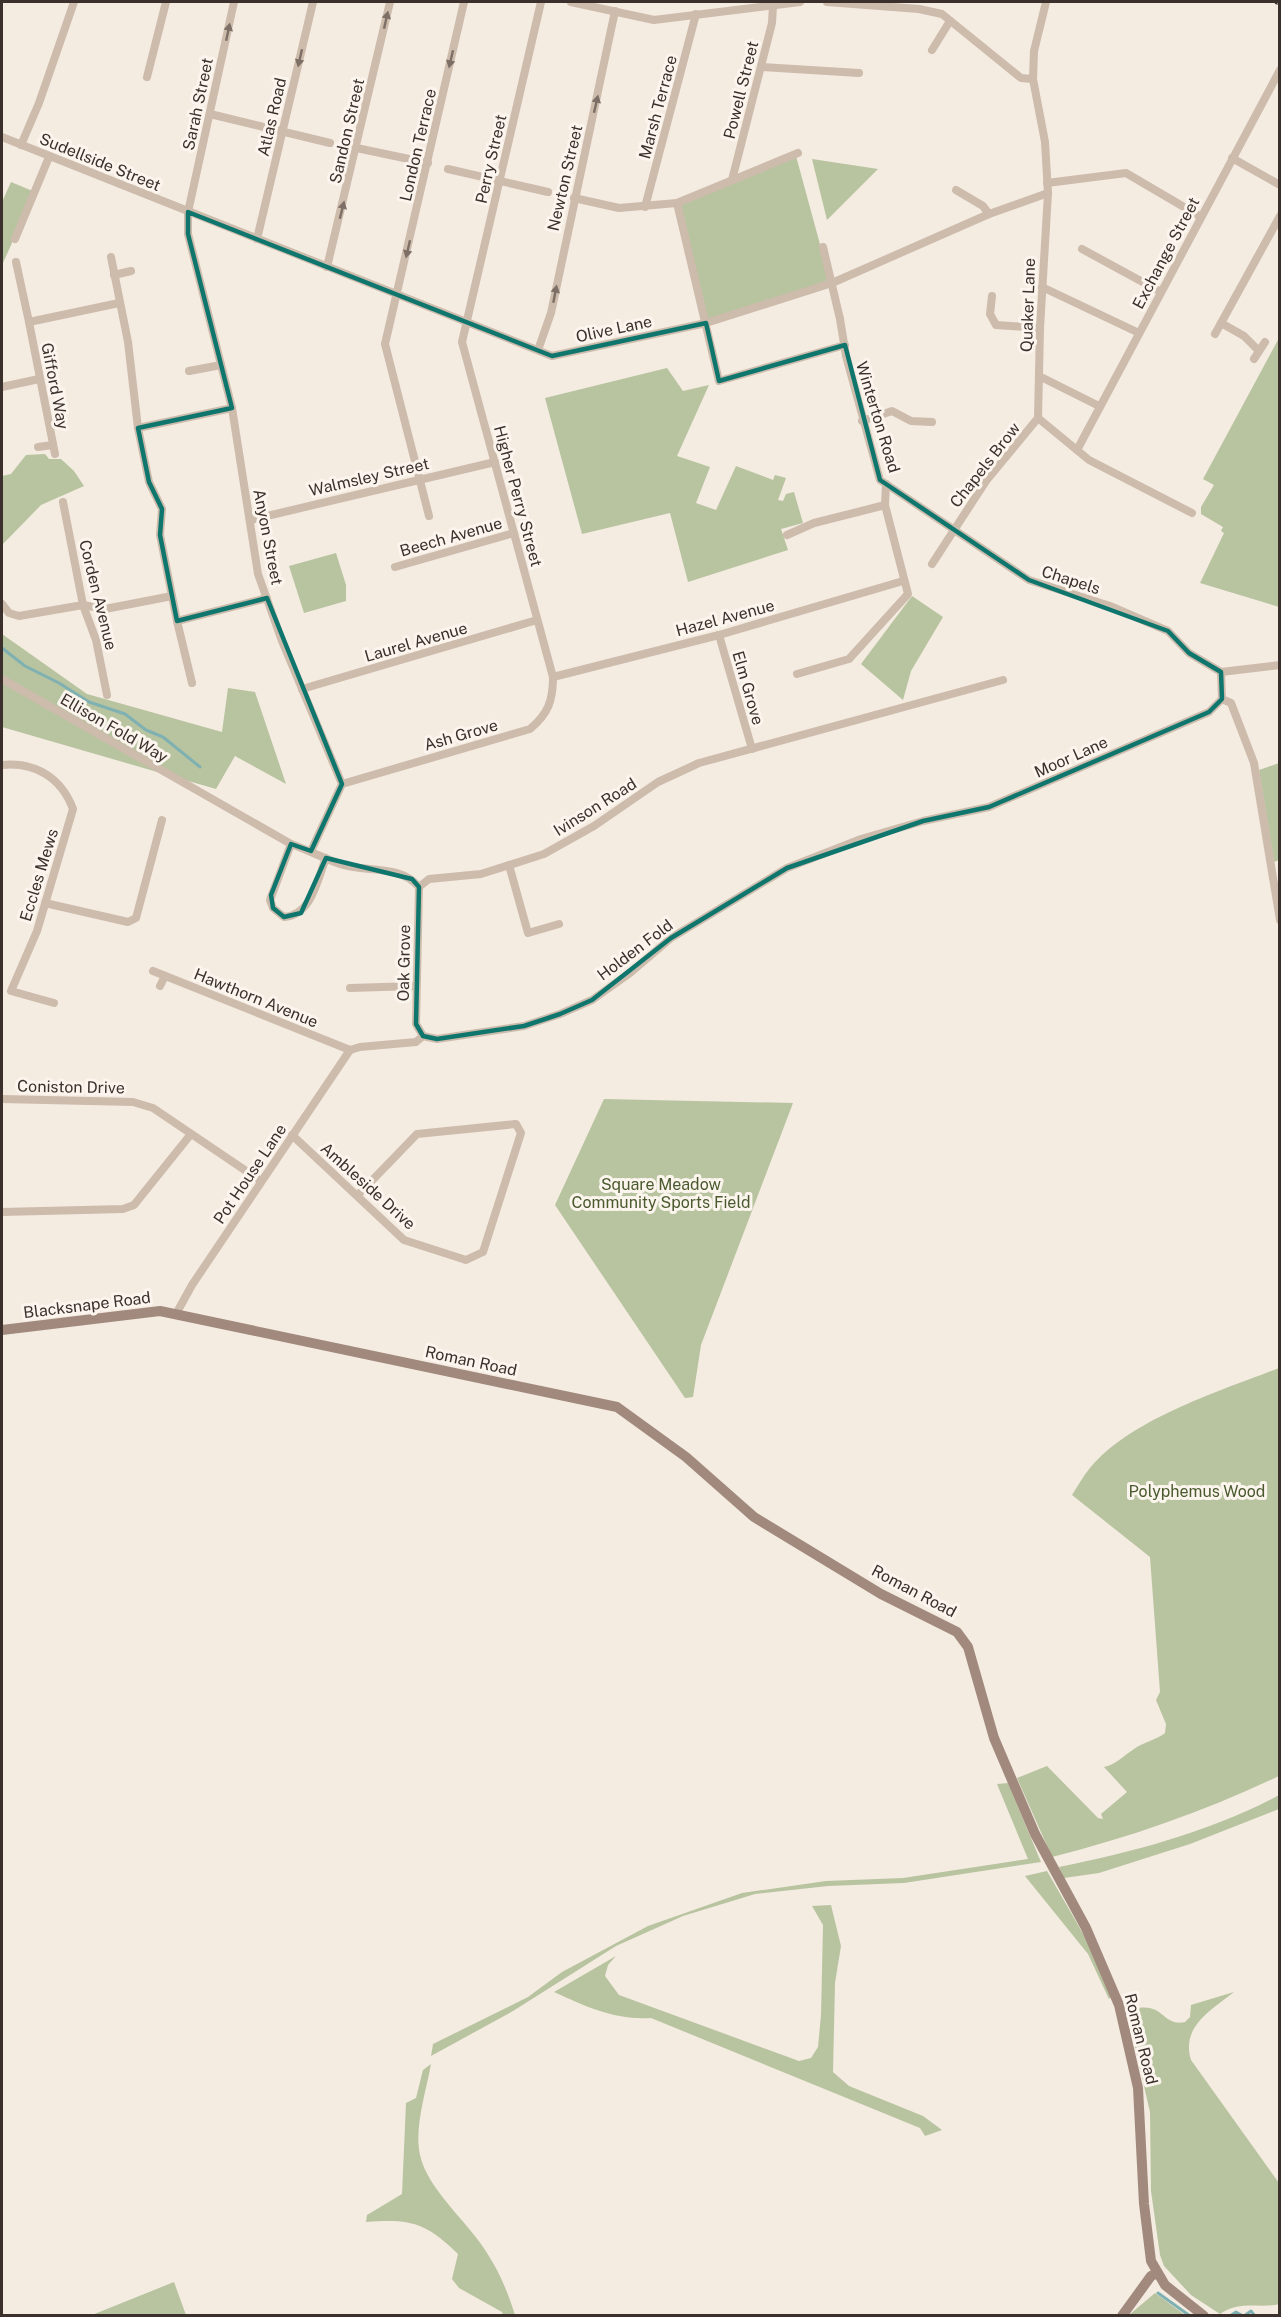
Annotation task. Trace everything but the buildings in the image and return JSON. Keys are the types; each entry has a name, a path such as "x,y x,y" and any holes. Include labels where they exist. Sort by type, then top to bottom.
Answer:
{"street":[{"path":"21,145 42,95 74,2"},
{"path":"147,77 166,2"},
{"name":"Sarah Street","path":"188,212 234,2"},
{"name":"Atlas Road","path":"257,239 313,2"},
{"name":"Sandon Street","path":"327,267 357,149 390,2"},
{"name":"London Terrace","path":"429,516 385,344 464,2"},
{"name":"Perry Street","path":"467,322 541,2"},
{"path":"571,2 654,20 800,2"},
{"path":"827,2 889,4 929,10 950,21 1021,78 1033,78"},
{"name":"Quaker Lane","path":"1038,418 1040,328 1048,193 1045,142 1033,78 1034,51 1046,2"},
{"name":"Powell Street","path":"732,180 772,23 773,6"},
{"name":"Newton Street","path":"538,350 551,313 615,11"},
{"name":"Marsh Terrace","path":"645,207 696,14"},
{"path":"932,50 950,21"},
{"path":"761,67 859,73"},
{"name":"Exchange Street","path":"1077,450 1280,70"},
{"path":"210,114 330,143"},
{"name":"Sudellside Street","path":"2,137 188,212"},
{"path":"346,147 428,164"},
{"path":"574,198 619,208 677,203 798,153"},
{"path":"15,239 49,157"},
{"path":"1232,158 1280,184"},
{"path":"448,169 548,192"},
{"path":"1047,183 1126,173 1201,217"},
{"path":"956,190 983,206 989,214"},
{"name":"Olive Lane","path":"188,212 552,356 706,323 832,283 989,214 1048,193"},
{"path":"677,203 719,381 845,345"},
{"name":"Anyon Street","path":"188,212 188,234 231,408 258,574 302,689 342,784"},
{"path":"1215,334 1280,216"},
{"name":"Winterton Road","path":"797,674 849,659 908,594 885,505 886,484 880,480 862,420 822,247"},
{"path":"1082,249 1161,292"},
{"path":"111,256 128,342 138,428 149,482 162,508 160,535 192,683"},
{"name":"Gifford Way","path":"16,262 55,454"},
{"path":"114,275 131,271"},
{"path":"1042,287 1139,333"},
{"path":"992,296 990,314 996,325 1040,328"},
{"name":"Gifford Way","path":"29,322 119,303"},
{"name":"Higher Perry Street","path":"467,322 462,342 553,677"},
{"path":"1221,323 1244,336 1259,351"},
{"path":"1254,359 1265,342"},
{"path":"189,371 221,365"},
{"path":"1039,376 1099,406"},
{"path":"2,387 39,379"},
{"path":"138,428 231,408"},
{"path":"862,420 892,411 910,421 932,422"},
{"path":"1038,418 1089,460 1192,513"},
{"name":"Chapels Brow","path":"932,564 986,482 1038,418"},
{"path":"38,447 53,445"},
{"name":"Walmsley Street","path":"250,520 495,462"},
{"name":"Chapels","path":"886,484 1039,585 1110,606 1168,631 1189,653 1221,672"},
{"name":"Corden Avenue","path":"63,502 83,605 96,640 107,695"},
{"path":"787,535 814,523 885,505"},
{"name":"Beech Avenue","path":"395,567 514,533"},
{"name":"Hazel Avenue","path":"553,677 719,635 903,581"},
{"path":"2,604 9,613 19,616 83,605 105,609 172,596"},
{"path":"177,621 267,598"},
{"name":"Laurel Avenue","path":"302,689 537,620"},
{"name":"Elm Grove","path":"719,635 752,749"},
{"path":"1280,665 1221,672 1222,699 1231,704 1254,764 1280,920"},
{"name":"Ash Grove","path":"342,784 530,729 544,717 553,698 553,677"},
{"name":"Ellison Fold Way","path":"2,679 291,844"},
{"name":"Ivinson Road","path":"419,887 429,879 481,874 544,854 594,826 658,782 699,763 1003,680"},
{"name":"Moor Lane","path":"923,821 989,807 1209,712 1222,699"},
{"name":"Eccles Mews","path":"2,765 23,763 55,781 66,792 73,809 37,931 11,991 54,1003"},
{"path":"311,851 342,784"},
{"path":"45,903 128,922 136,918 162,820"},
{"name":"Holden Fold","path":"350,1050 416,1042 423,1036 437,1039 514,1027 560,1014 592,1000 630,973 671,938 787,868 861,839 923,821"},
{"path":"326,858 307,905 294,916 284,917 273,908 270,900 291,844 311,851 342,865 402,874 412,879 419,887"},
{"path":"509,865 528,933 559,924"},
{"name":"Oak Grove","path":"419,887 416,1024 423,1036"},
{"name":"Hawthorn Avenue","path":"153,971 350,1050"},
{"path":"160,987 165,976"},
{"path":"351,988 416,986"},
{"name":"Pot House Lane","path":"176,1314 192,1285 350,1050"},
{"name":"Coniston Drive","path":"2,1099 133,1102 153,1108 261,1181"},
{"name":"Ambleside Drive","path":"292,1135 357,1196 404,1240 465,1260 483,1252 521,1133 516,1124 417,1134 357,1196"},
{"path":"2,1212 123,1209 134,1205 191,1134"},
{"name":"Blacksnape Road","path":"2,1330 159,1311 176,1314"},
{"name":"Roman Road","path":"176,1314 617,1407 686,1457 754,1517 881,1594 957,1632 968,1647 994,1738 1035,1834 1086,1928 1119,2005 1138,2088 1146,2225 1151,2261 1157,2273 1178,2298 1204,2316"},
{"path":"1122,2316 1151,2276 1157,2273"}],"highlighted area":[{"path":"188,212 552,356 706,323 719,381 845,345 880,480 1029,580 1168,631 1189,653 1221,672 1222,699 1209,712 989,807 923,821 787,868 671,938 592,1000 560,1014 524,1026 437,1039 423,1036 416,1024 419,887 412,879 326,858 301,913 284,917 273,908 271,895 291,844 311,851 342,784 267,598 177,621 160,535 162,509 149,482 138,428 232,408 188,234"}],"green space":[{"path":"796,156 830,281 707,321 679,204"},
{"path":"812,159 878,169 827,220"},
{"path":"11,182 35,192 2,265 2,202"},
{"path":"1279,338 1279,607 1200,583 1224,533 1221,531 1223,527 1201,514 1201,507 1214,485 1203,479"},
{"path":"667,368 683,391 709,385 677,456 710,467 696,503 716,510 736,466 773,480 775,475 786,478 778,500 783,501 786,494 794,492 803,523 781,529 788,550 688,582 670,513 582,534 545,398"},
{"path":"45,454 49,459 61,459 74,471 84,486 41,505 2,545 2,476 11,474 26,455"},
{"path":"336,553 346,585 346,601 304,613 289,566"},
{"path":"912,596 943,617 911,671 903,700 861,664"},
{"path":"2,634 87,694 222,732 228,688 255,692 286,784 235,756 216,789 2,727"},
{"path":"1279,763 1279,860 1274,862 1259,770"},
{"name":"Square Meadow Community Sports Field","path":"604,1099 793,1103 701,1345 693,1397 685,1398 555,1205"},
{"name":"Polyphemus Wood","path":"1279,1368 1279,1776 1224,1801 1168,1822 1052,1857 1017,1778 1047,1766 1098,1818 1103,1819 1101,1814 1127,1792 1104,1767 1165,1733 1166,1724 1156,1700 1160,1692 1150,1557 1072,1495 1090,1468 1128,1435 1205,1396"},
{"path":"1008,1783 1041,1862 904,1883 828,1886 755,1894 683,1916 616,1946 513,2011 431,2056 433,2044 528,1997 562,1972 648,1926 742,1893 826,1881 903,1878 1028,1859 997,1784"},
{"path":"1279,1795 1279,1809 1190,1844 1099,1873 1064,1878 1059,1867 1200,1830"},
{"path":"1047,1871 1089,1944 1112,1996 1109,1999 1088,1954 1025,1876"},
{"path":"831,1905 841,1946 835,1983 833,2072 849,2086 923,2116 942,2130 925,2136 920,2128 651,2018 613,2015 554,1992 616,1956 608,1965 605,1976 619,1995 799,2061 811,2058 818,2047 821,2015 823,1925 812,1906"},
{"path":"1234,1992 1200,2021 1190,2038 1189,2048 1191,2060 1279,2183 1280,2304 1235,2307 1220,2314 1191,2295 1164,2266 1160,2255 1151,2191 1150,2112 1129,2021 1134,2009 1144,2007 1151,2008 1177,2023 1185,2022 1190,2017 1191,2005"},
{"path":"431,2064 418,2133 424,2168 440,2193 492,2261 515,2315 503,2315 502,2312 459,2288 452,2279 458,2254 436,2235 406,2222 366,2222 367,2215 402,2194 406,2103 416,2098 423,2070"},
{"path":"174,2282 186,2315 92,2315"},
{"path":"1155,2293 1185,2315 1129,2315"}],"waterway":[{"path":"2,648 25,666 59,683 89,702 125,714 146,730 163,737 200,767"},
{"path":"1158,2293 1190,2316"},
{"path":"1244,2316 1251,2311 1255,2316"},
{"path":"1230,2316 1236,2312 1243,2316"}]}
